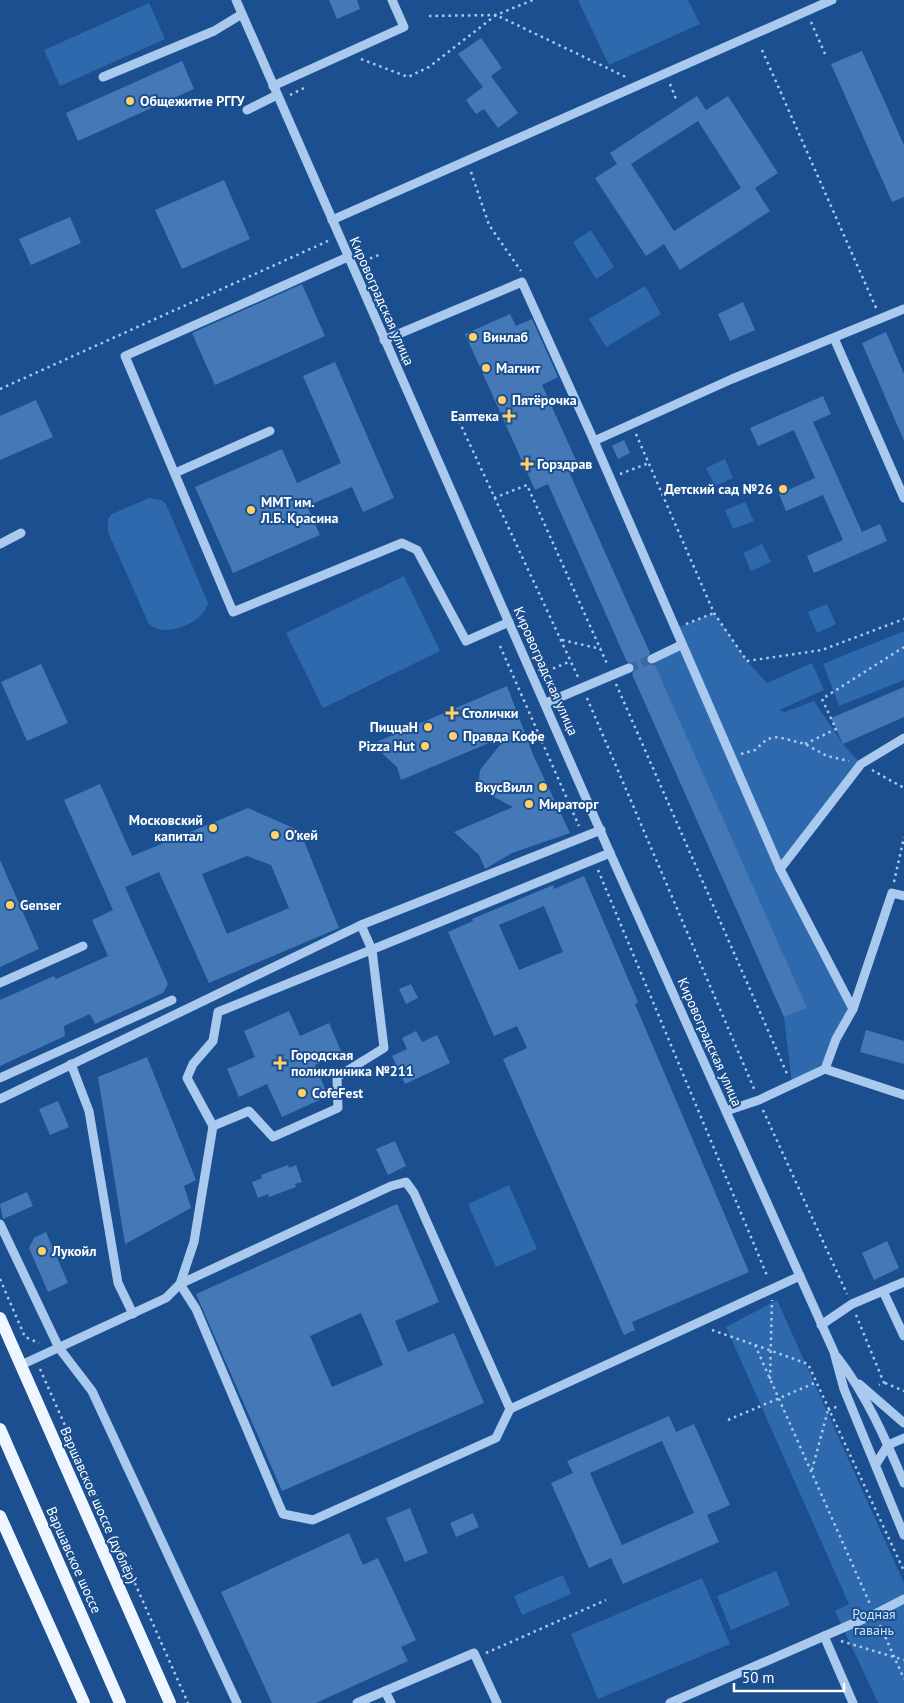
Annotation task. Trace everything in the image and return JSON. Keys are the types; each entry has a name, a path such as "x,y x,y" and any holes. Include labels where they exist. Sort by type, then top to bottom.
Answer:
{"main road":[{"name":"Варшавское шоссе (дублёр)","path":"0,1318 170,1703"},
{"name":"Варшавское шоссе","path":"0,1429 120,1703"},
{"path":"0,1516 84,1703"}],"street":[{"name":"Кировоградская улица","path":"236,0 384,340 546,703 610,853 834,1352 849,1401 904,1535"},
{"path":"273,86 404,27 392,0"},
{"path":"332,220 832,0"},
{"path":"103,77 214,31 242,14"},
{"path":"247,110 277,95"},
{"path":"348,257 125,356 233,612 402,543 417,550 466,641 509,622"},
{"path":"384,340 522,282 594,441 681,646 733,756 780,869 853,1009"},
{"path":"594,441 732,379 904,309"},
{"path":"834,338 904,498"},
{"path":"175,474 270,431"},
{"path":"0,544 21,533"},
{"path":"652,659 681,646"},
{"path":"546,703 630,668"},
{"path":"780,869 861,764 904,738"},
{"path":"0,1099 361,925 601,830"},
{"path":"180,1284 194,1242 213,1126 187,1078 193,1064 212,1041 218,1012 610,853"},
{"path":"825,1069 836,1039 853,1009 892,893 904,896"},
{"path":"213,1126 248,1111 273,1137 338,1108 336,1077 384,1048 372,950 361,925"},
{"path":"0,983 83,946"},
{"path":"0,1078 172,1000"},
{"path":"71,1064 88,1111 118,1283 133,1314"},
{"path":"726,1111 759,1100 825,1069 904,1095"},
{"path":"21,1365 166,1298 180,1284 391,1186 406,1182 414,1193 510,1409"},
{"path":"0,1224 59,1348 92,1391 237,1703"},
{"path":"180,1284 196,1309 283,1514 313,1520 496,1438 510,1409 800,1276"},
{"path":"821,1325 852,1304 904,1282"},
{"path":"883,1291 904,1336"},
{"name":"Кировоградская улица","path":"834,1352 854,1379 888,1445 904,1483"},
{"path":"854,1379 866,1392 904,1423"},
{"path":"876,1464 888,1445 904,1438"},
{"path":"670,1703 875,1614 904,1599"},
{"path":"824,1636 853,1703"},
{"path":"357,1703 474,1654 497,1703"},
{"path":"385,1691 390,1703"}],"path":[{"path":"346,53 408,77 429,67 496,16 533,0"},
{"path":"806,11 825,54"},
{"path":"429,16 496,16 642,84"},
{"path":"762,50 881,319"},
{"path":"665,74 676,99"},
{"path":"468,161 489,225 522,272 522,282"},
{"path":"0,389 330,240"},
{"path":"459,421 562,640 759,1100 852,1304 884,1383 904,1392"},
{"path":"632,424 714,612 747,660 822,650 904,619"},
{"path":"609,478 649,463"},
{"path":"494,498 527,485 792,1084"},
{"path":"674,629 714,612"},
{"path":"562,640 601,649"},
{"path":"500,646 584,837"},
{"path":"805,744 836,729 822,699 904,648"},
{"path":"547,671 571,661"},
{"path":"733,756 755,750 767,738 778,738 805,744 827,756 861,764 904,788"},
{"path":"892,893 904,837"},
{"path":"594,860 773,1288 770,1379"},
{"path":"0,1279 25,1337 39,1344 45,1354 40,1369 188,1703"},
{"path":"696,1324 808,1364 904,1571"},
{"path":"755,1345 904,1679"},
{"path":"728,1420 816,1382"},
{"path":"866,1392 884,1383"},
{"path":"828,1410 849,1401"},
{"path":"812,1471 828,1410"},
{"path":"476,1658 606,1600"},
{"path":"824,1636 893,1655 904,1660"}],"green space":[{"path":"578,0 688,0 700,24 609,65"},
{"path":"149,3 165,39 60,86 44,50"},
{"path":"591,230 614,267 596,279 573,242"},
{"path":"645,286 661,314 606,347 589,319"},
{"path":"725,459 733,478 715,486 706,468"},
{"path":"149,498 161,500 166,504 208,603 199,617 183,627 164,630 149,624 108,532 108,519 112,514"},
{"path":"745,502 754,521 733,529 725,510"},
{"path":"762,544 771,562 751,571 743,553"},
{"path":"404,576 440,651 323,708 286,633"},
{"path":"827,604 836,624 817,633 808,612"},
{"path":"714,613 747,661 767,683 812,663 824,690 779,710 785,712 814,701 843,744 861,764 780,869 853,1009 825,1069 792,1084 784,1017 806,1007 652,659 681,645 674,629"},
{"path":"904,631 904,680 839,706 823,664"},
{"path":"509,1185 537,1249 496,1267 468,1204"},
{"name":"Родная гавань","path":"777,1300 904,1583 904,1703 878,1703 835,1611 849,1604 726,1327"},
{"path":"776,1571 790,1605 731,1630 717,1596"},
{"path":"563,1575 571,1594 522,1615 514,1596"},
{"path":"702,1578 730,1644 598,1699 571,1634"}],"building":[{"path":"329,0 357,0 360,9 337,19"},
{"path":"481,38 502,68 491,76 518,113 498,128 484,109 476,114 466,100 483,87 458,54"},
{"path":"862,51 904,145 904,197 892,202 831,64"},
{"name":"Общежитие РГГУ","path":"182,61 194,89 78,141 66,113"},
{"path":"697,96 706,110 728,96 778,173 755,188 770,211 680,270 664,244 646,256 595,178 617,164 610,153","holes":["698,121 741,188 674,231 631,164"]},
{"path":"224,180 250,239 182,269 155,210"},
{"path":"70,217 81,243 31,265 19,239"},
{"path":"302,284 325,336 215,385 192,333"},
{"path":"743,302 755,330 730,341 718,314"},
{"path":"510,314 516,326 532,319 558,377 542,385 580,469 570,474 650,653 646,661 649,664 655,665 807,1008 784,1017 632,674 635,665 627,662 548,484 535,490 465,334"},
{"path":"886,332 904,374 904,441 862,343"},
{"path":"335,362 394,498 363,512 352,487 307,506 320,535 233,573 195,487 282,449 297,483 341,463 303,376"},
{"path":"823,396 831,414 813,422 862,532 880,524 887,541 814,573 807,556 843,540 823,495 786,511 779,494 815,478 794,430 758,446 750,428"},
{"path":"36,400 53,437 0,460 0,416"},
{"path":"624,440 630,453 618,459 612,446"},
{"path":"41,664 68,723 27,741 1,682"},
{"path":"507,686 534,757 570,833 512,853 485,869 479,855 454,832 513,807 485,792 480,785 479,778 480,770 508,735 401,780 397,767 372,744"},
{"path":"904,687 904,717 843,744 831,718"},
{"path":"100,784 132,856 248,808 300,831 339,928 209,983 159,872 125,887 168,984 163,993 95,1024 90,1014 64,1026 65,1036 0,1066 0,1000 54,976 56,979 108,956 92,920 113,910 64,800","holes":["247,856 271,865 289,908 227,934 202,874"]},
{"name":"Genser","path":"0,860 39,949 0,967"},
{"path":"584,876 638,1002 635,1004 749,1272 632,1322 635,1330 624,1335 503,1059 527,1048 517,1026 494,1036 448,932 473,921 472,919 553,885 554,889","holes":["544,906 563,952 519,970 499,925"]},
{"path":"411,984 418,998 406,1004 399,989"},
{"name":"Городская поликлиника №211","path":"289,1011 300,1036 329,1023 342,1053 315,1065 328,1096 282,1117 267,1084 239,1097 227,1069 255,1057 244,1031"},
{"path":"866,1030 904,1041 904,1064 860,1052"},
{"path":"416,1031 422,1042 437,1035 450,1063 405,1084 392,1056 407,1049 402,1038"},
{"path":"147,1057 196,1180 184,1186 191,1208 125,1244 98,1077"},
{"path":"58,1101 69,1127 50,1135 39,1109"},
{"path":"395,1141 406,1166 388,1175 376,1149"},
{"path":"288,1165 289,1168 296,1165 302,1182 295,1184 296,1187 269,1197 268,1194 258,1198 252,1182 262,1178 261,1175"},
{"path":"27,1192 33,1206 3,1219 0,1204"},
{"path":"397,1204 439,1302 395,1321 408,1352 454,1333 484,1403 282,1491 196,1294","holes":["361,1313 383,1365 332,1387 310,1336"]},
{"path":"46,1232 68,1283 48,1292 29,1248 34,1238"},
{"path":"887,1241 899,1268 874,1280 862,1253"},
{"path":"669,1416 676,1432 694,1424 730,1505 707,1515 719,1542 623,1584 611,1558 589,1568 551,1483 573,1473 567,1461","holes":["662,1441 694,1513 622,1545 590,1473"]},
{"path":"410,1508 428,1553 405,1562 386,1518"},
{"path":"473,1513 479,1527 456,1537 450,1523"},
{"path":"349,1533 363,1565 378,1558 416,1640 401,1647 408,1661 316,1703 272,1703 221,1592"}],"tunnel":[{"path":"629,668 652,659"}],"place":[{"name":"Общежитие РГГУ","path":"130,101"},
{"name":"Винлаб","path":"473,337"},
{"name":"Магнит","path":"486,368"},
{"name":"Пятёрочка","path":"502,400"},
{"name":"Еаптека","path":"509,416"},
{"name":"Горздрав","path":"527,464"},
{"name":"Детский сад №26","path":"783,489"},
{"name":"ММТ им. Л.Б. Красина","path":"251,510"},
{"name":"Столички","path":"452,713"},
{"name":"ПиццаН","path":"428,727"},
{"name":"Правда Кофе","path":"453,736"},
{"name":"Pizza Hut","path":"425,746"},
{"name":"ВкусВилл","path":"543,787"},
{"name":"Мираторг","path":"529,804"},
{"name":"Московский капитал","path":"213,828"},
{"name":"О’кей","path":"275,835"},
{"name":"Genser","path":"10,905"},
{"name":"Городская поликлиника №211","path":"280,1063"},
{"name":"CofeFest","path":"302,1093"},
{"name":"Лукойл","path":"42,1251"}]}
